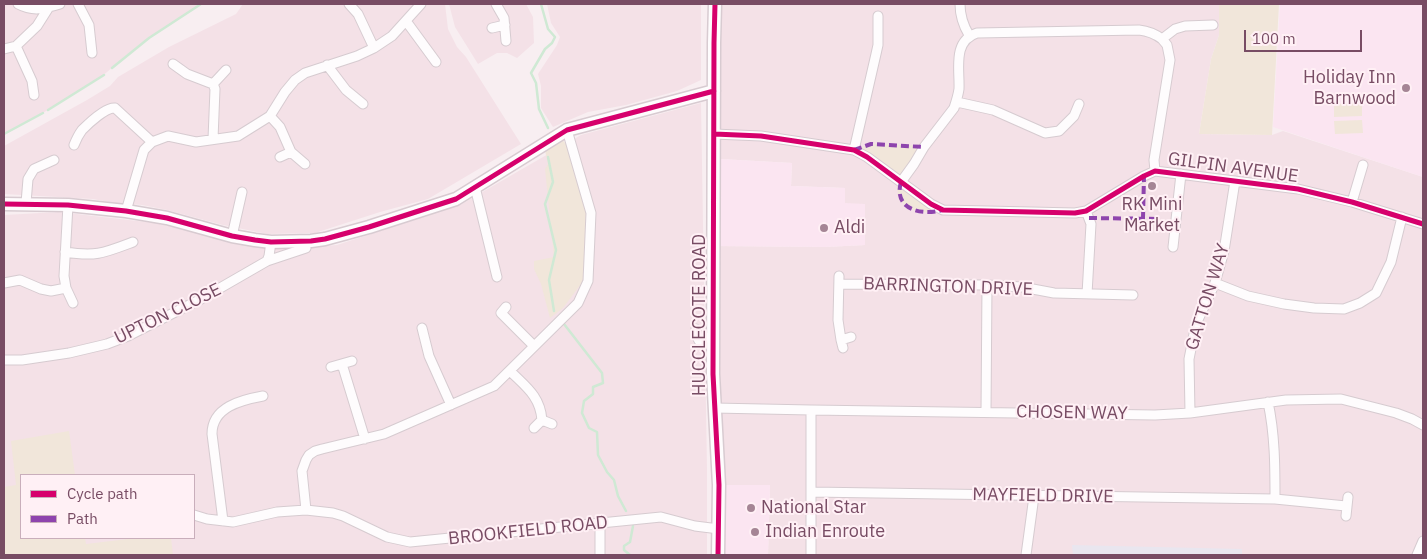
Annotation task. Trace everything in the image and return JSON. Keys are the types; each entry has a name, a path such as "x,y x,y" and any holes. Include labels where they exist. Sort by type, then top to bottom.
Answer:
{"street":[{"path":"18,4 28,9 49,8 60,4"},
{"path":"78,4 90,25 92,53"},
{"path":"349,4 358,14 374,48"},
{"path":"126,212 144,150 152,142 168,136 196,142 238,136 270,116 295,80 305,73 374,48 392,36 420,4"},
{"path":"496,4 504,18 506,41"},
{"name":"HUCCLECOTE ROAD","path":"715,4 713,337 714,408 719,485 718,555"},
{"path":"960,4 963,25 969,35"},
{"path":"4,48 16,46 37,26 49,8"},
{"path":"854,150 878,44 878,16"},
{"path":"406,21 432,59"},
{"path":"492,28 505,24"},
{"path":"1162,39 1175,29 1185,26 1213,25"},
{"path":"714,134 762,136 854,150 867,157 901,182 931,204 944,210 1075,214 1086,211 1155,171 1154,160 1170,60 1167,45 1156,34 1139,30 977,33 969,35 958,59 959,90 954,108 924,147 901,182"},
{"path":"16,46 36,80 34,96"},
{"path":"174,64 187,74 213,84 215,89 213,139"},
{"path":"327,66 346,90 363,104"},
{"path":"213,84 226,70"},
{"path":"4,204 68,205 167,218 232,236 271,242 311,241 358,230 456,199 567,130 714,92"},
{"path":"956,102 993,110 1046,133 1059,131 1074,116 1079,104"},
{"path":"74,145 79,129 105,110 110,103 152,142"},
{"path":"270,116 280,127 291,152 305,164"},
{"path":"306,510 302,470 309,455 322,449 399,429 494,386 578,303 588,281 591,213 567,130"},
{"path":"280,158 291,152"},
{"path":"26,204 28,179 34,169 54,160"},
{"path":"1352,202 1363,165"},
{"name":"GILPIN AVENUE","path":"1155,171 1298,190 1352,202 1423,224"},
{"path":"1173,247 1181,174"},
{"name":"GATTON WAY","path":"1190,413 1189,359 1196,324 1215,283 1224,251 1236,181"},
{"path":"475,187 497,277"},
{"path":"232,236 242,192"},
{"path":"68,205 64,276 66,288 73,302"},
{"path":"1086,211 1091,224 1087,294"},
{"path":"1215,283 1248,296 1284,304 1344,309 1360,303 1376,293 1391,262 1402,217"},
{"path":"65,252 94,255 108,252 133,242"},
{"path":"266,261 269,256 271,242"},
{"name":"UPTON CLOSE","path":"4,360 22,360 69,353 107,344 128,336 202,299 266,261 306,248"},
{"path":"4,283 20,280 51,291 66,288"},
{"name":"BARRINGTON DRIVE","path":"851,337 842,344 838,320 839,280 1022,286 1054,292 1132,295"},
{"path":"986,412 987,285"},
{"path":"501,313 534,346"},
{"path":"422,328 429,356 450,406"},
{"path":"696,329 701,344 705,338 713,337"},
{"path":"331,367 352,361"},
{"path":"342,364 365,438"},
{"path":"510,371 533,393 539,402 542,420"},
{"path":"223,521 212,428 218,414 228,407 263,396"},
{"name":"CHOSEN WAY","path":"714,408 1154,415 1190,413 1286,400 1341,399 1396,413 1423,425"},
{"path":"1268,402 1272,419 1275,457 1275,499"},
{"path":"811,410 811,555"},
{"path":"542,420 552,424"},
{"path":"534,428 542,420"},
{"name":"MAYFIELD DRIVE","path":"811,492 1275,499 1347,502 1346,516"},
{"path":"1026,555 1034,496"},
{"name":"BROOKFIELD ROAD","path":"195,515 223,521 242,521 277,512 306,510 333,513 387,537 410,542 661,517 695,526 719,529"},
{"path":"600,524 600,555"}],"shaded area":[{"path":"4,4 201,4 149,38 100,78 4,135"},
{"path":"243,4 445,4 448,29 457,47 466,57 521,144 428,199 315,233 267,234 142,205 93,199 4,194 4,146 87,100 110,86 118,77 169,47 236,14"},
{"path":"449,4 526,4 533,17 534,43 517,58 507,53 497,53 478,64 455,27"},
{"path":"547,4 701,4 701,80 677,91 626,105 588,112 553,127 541,108 541,86 538,74 557,45 560,37 551,23"},
{"path":"720,4 1219,4 1219,35 1211,59 1199,134 1272,135 1283,131 1423,177 1423,555 768,555 770,485 723,485 719,392 718,246 825,247 865,245 845,203 845,188 791,186 792,163 720,159"},
{"path":"1219,4 1279,4 1272,135 1199,134 1211,59 1219,35"},
{"path":"1280,4 1423,4 1423,177 1273,127"},
{"path":"701,103 707,555 4,555 4,215 59,212 155,223 282,249 337,245 460,205 581,135"},
{"path":"1362,103 1362,116 1334,117 1334,104"},
{"path":"1362,120 1363,133 1335,134 1334,121"},
{"path":"560,137 571,150 586,211 584,280 563,308 550,318 541,284 534,269 534,261 554,257 545,169 548,164 544,146"},
{"path":"871,144 927,146 899,182 943,210 920,212 904,204 898,194 896,179 854,150"},
{"path":"720,159 792,163 791,186 845,188 845,203 865,204 865,245 825,247 718,246"},
{"path":"69,431 75,474 20,474 20,539 85,539 86,544 128,539 171,539 173,555 4,555 4,487 16,485 11,441"},
{"path":"723,485 770,485 768,555 723,555"},
{"path":"1072,545 1242,549 1242,555 1073,555"}],"waterway":[{"path":"112,68 149,38 201,4"},
{"path":"541,4 548,29 555,37 552,43 545,49 531,73 536,83 539,109 548,128"},
{"path":"48,110 104,75"},
{"path":"4,134 43,113"},
{"path":"548,157 553,182 545,204 556,250 549,280 554,311"},
{"path":"564,324 602,373 603,383 593,387 593,394 584,401 582,413 589,428 597,432 598,455 607,472 614,480 618,496 626,511"},
{"path":"630,555 624,550 624,546 630,542 633,526"}],"marked path":[{"path":"854,150 871,144 924,147"},
{"path":"1143,218 1144,176"},
{"path":"901,182 901,199 905,204 918,211 934,212 942,210"},
{"path":"1089,218 1161,219"}],"cycle path":[{"path":"715,4 713,374 719,485 718,555"},
{"path":"4,204 68,205 126,211 167,218 232,236 271,242 325,239 456,199 567,130 714,91"},
{"path":"714,134 761,136 854,150 867,157 931,204 943,210 1075,213 1086,211 1155,171 1298,189 1352,202 1423,224"}],"place":[{"name":"Holiday Inn Barnwood","path":"1406,88"},
{"name":"RK Mini Market","path":"1152,186"},
{"name":"Aldi","path":"824,228"},
{"name":"National Star","path":"751,508"},
{"name":"Indian Enroute","path":"755,532"}]}
